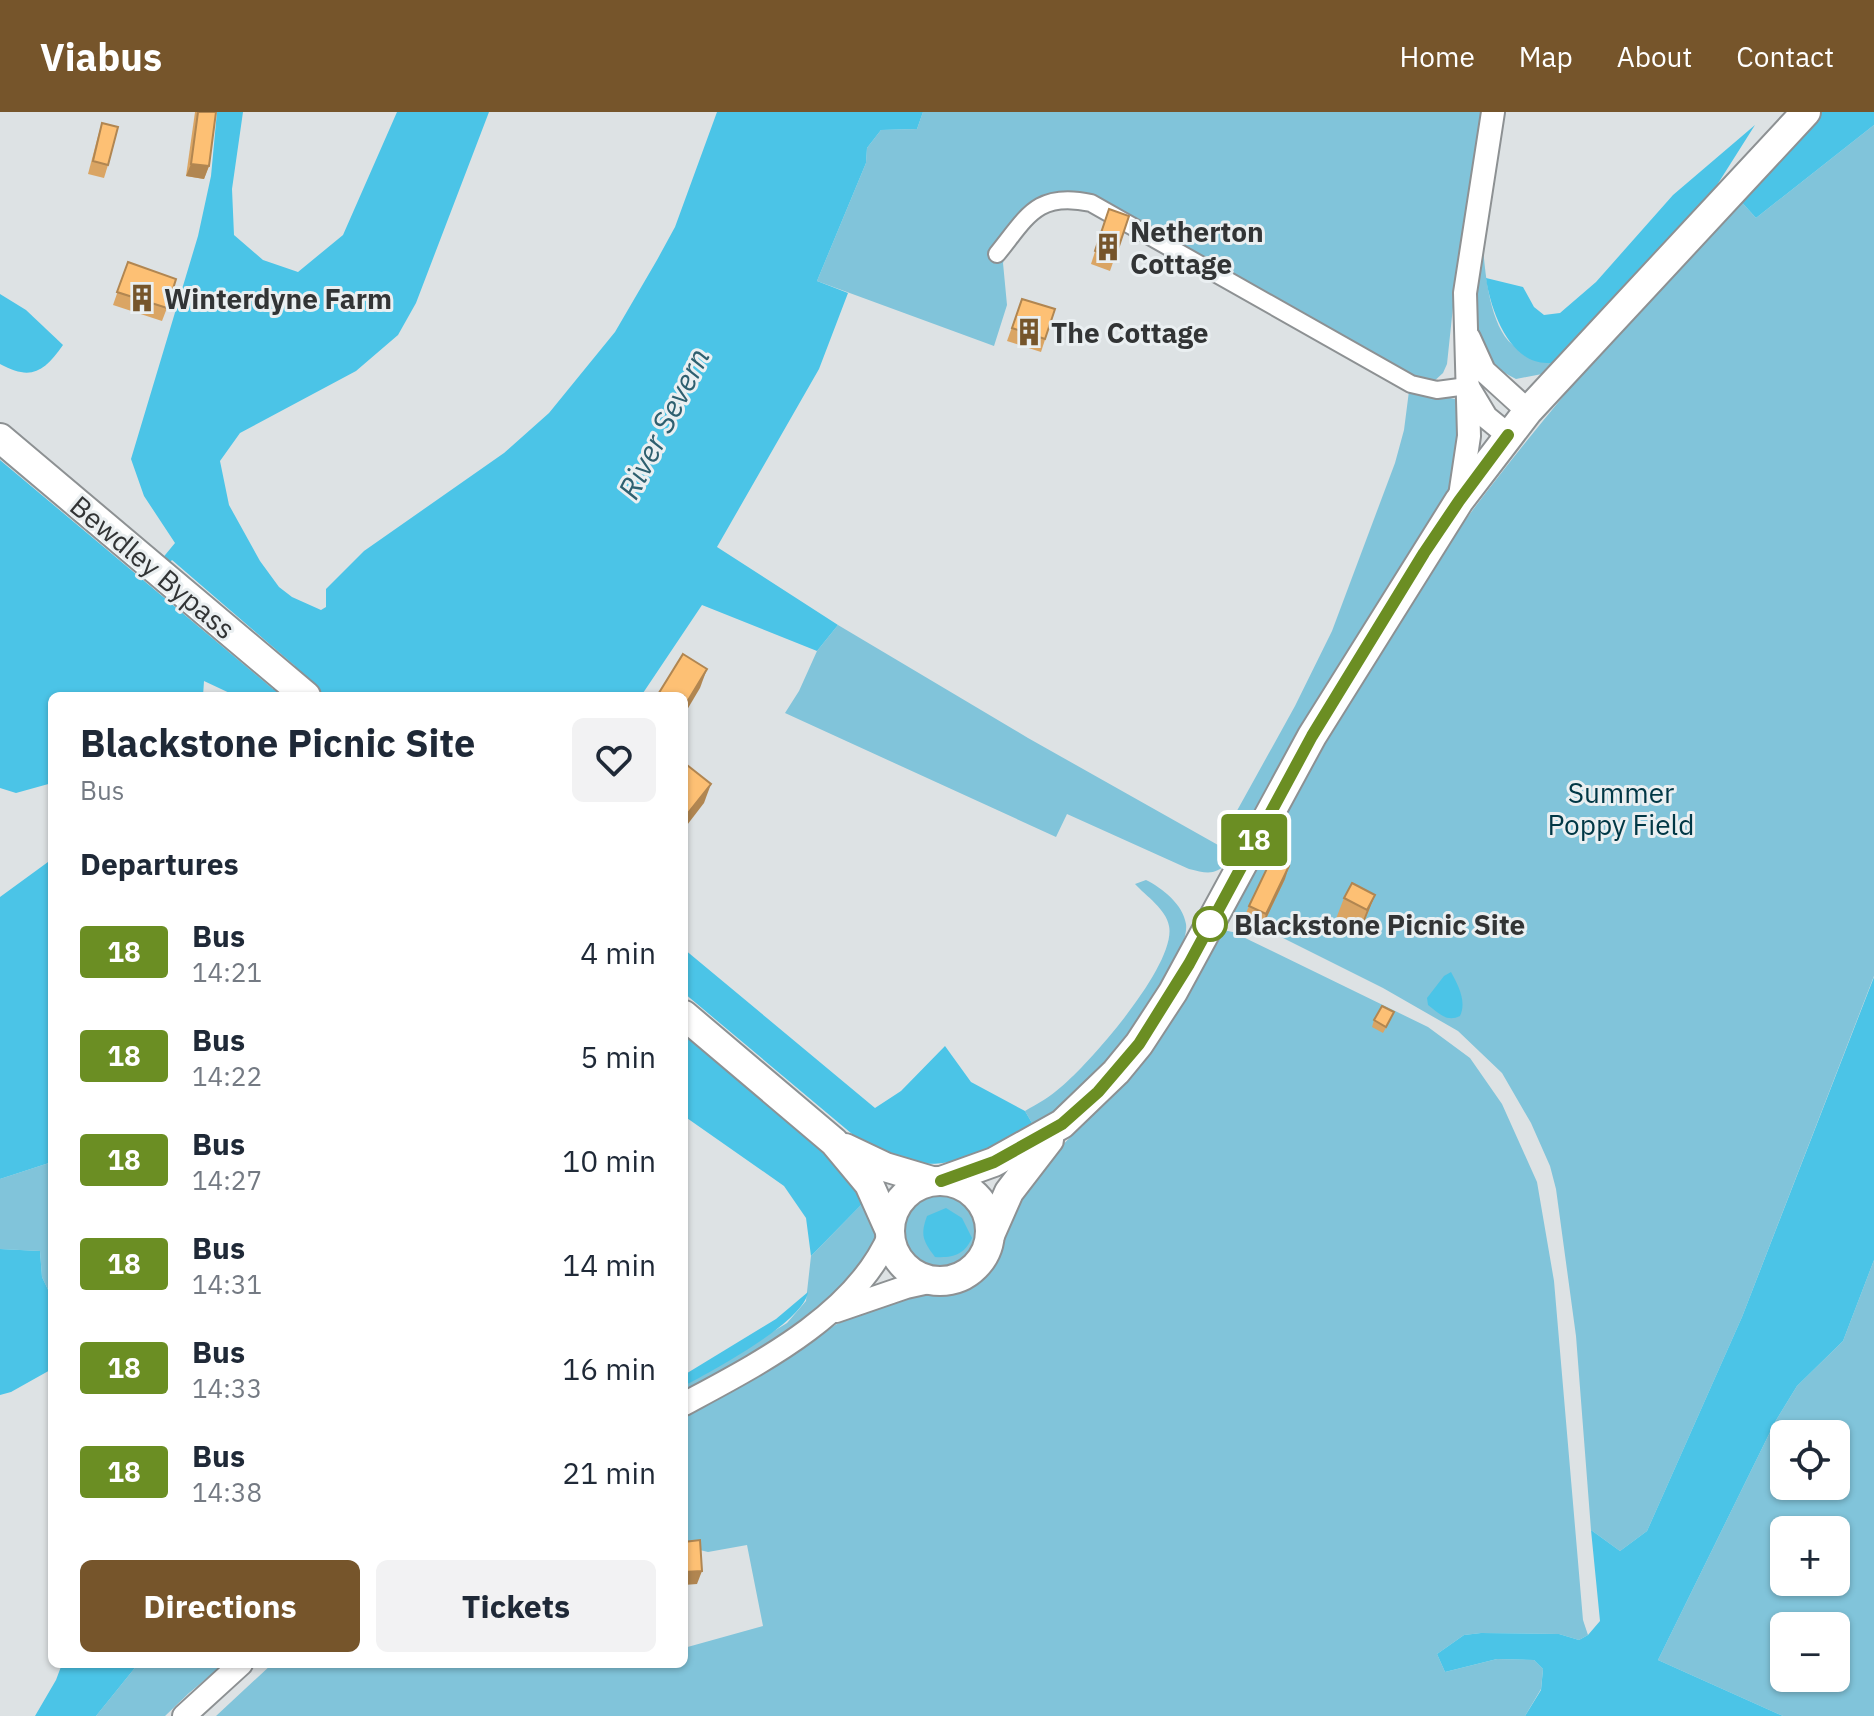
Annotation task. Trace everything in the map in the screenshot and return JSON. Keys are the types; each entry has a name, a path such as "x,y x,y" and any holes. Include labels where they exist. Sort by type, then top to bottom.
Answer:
{"highway":[{"path":"688,1018 834,1142 869,1184 898,1257 908,1269 922,1277 938,1280 953,1279 967,1273 979,1263 987,1250 990,1235 1009,1192 1062,1124 1116,1072 1157,1017 1312,736 1459,501 1528,411 1806,112"},
{"name":"Bewdley Bypass","path":"0,438 301,692"},
{"path":"890,1232 897,1206 906,1194 918,1186 994,1162 1062,1124"},
{"path":"834,1142 885,1167 964,1187 976,1195 984,1207 990,1235"}],"main road":[{"path":"1459,501 1467,459 1468,269 1493,112"},
{"path":"1466,329 1484,371 1528,411"},
{"path":"1467,386 1486,417 1508,435"},
{"path":"688,1402 764,1358 831,1312 874,1266 890,1232"},
{"path":"831,1312 906,1287 938,1280"},
{"path":"184,1716 237,1668"}],"street":[{"path":"997,254 1031,211 1052,200 1068,198 1091,203 1411,384 1437,390 1467,386"}],"green space":[{"path":"923,112 1482,112 1455,288 1447,364 1443,373 1432,383 1441,396 1459,400 1461,412 1453,483 1375,608 1228,863 1214,872 1189,869 1067,814 1056,837 785,713 817,651 838,625 1028,738 1218,845 1295,706 1332,631 1395,463 1404,430 1409,391 1089,206 1043,208 1008,248 1003,263 1007,305 994,346 817,281 866,163 867,148 881,130 917,129"},
{"name":"Summer Poppy Field","path":"1874,125 1874,976 1742,1317 1647,1531 1620,1551 1591,1530 1576,1336 1556,1189 1550,1166 1531,1123 1502,1073 1458,1031 1383,988 1249,921 1241,936 1428,1027 1470,1058 1502,1104 1537,1182 1554,1281 1583,1620 1588,1635 1579,1640 1559,1634 1464,1635 1437,1654 1445,1672 1497,1659 1534,1660 1543,1669 1541,1689 1525,1716 216,1716 268,1668 688,1668 688,1647 763,1626 747,1545 708,1552 688,1547 688,1416 837,1324 900,1300 952,1288 978,1275 996,1250 1002,1226 1041,1167 1096,1111 1219,932 1237,933 1243,920 1233,911 1303,779 1405,607 1468,516 1580,377 1737,197 1756,218"},
{"path":"1483,246 1491,301 1508,340 1521,350 1560,361 1542,374 1516,379 1499,368 1487,354 1480,338 1476,303"},
{"path":"1146,880 1159,887 1181,910 1186,924 1179,953 1160,990 1116,1053 1036,1130 1025,1111 1057,1091 1091,1057 1129,1012 1160,964 1168,943 1169,926 1160,908 1135,884"},
{"path":"48,1163 48,1290 42,1277 40,1251 0,1249 0,1179"},
{"path":"940,1191 955,1194 967,1203 976,1215 979,1230 976,1245 967,1257 955,1266 940,1269 925,1266 913,1257 904,1245 901,1230 904,1215 913,1203 925,1194"},
{"path":"865,1201 876,1240 863,1269 829,1300 770,1342 688,1392 688,1384 787,1323 806,1301 811,1256"},
{"path":"1874,1260 1874,1716 1783,1716 1658,1660 1770,1432 1770,1500 1850,1500 1850,1420 1776,1420 1797,1386 1843,1341"},
{"path":"135,1668 219,1668 165,1716 96,1716"}],"shaded area":[{"path":"217,112 243,112 232,189 234,235 263,260 298,272 343,235 397,112 489,112 416,303 398,335 356,371 240,433 220,461 229,505 260,561 279,587 292,597 321,610 326,607 326,589 364,551 504,453 549,413 615,332 675,227 717,112 923,112 917,129 881,130 867,148 866,163 817,281 848,293 819,369 717,547 838,625 817,651 702,605 644,692 227,692 204,681 203,692 48,692 48,784 16,793 0,788 0,460 273,689 295,666 172,560 167,565 161,560 175,543 144,496 131,459 198,236 211,176"},
{"path":"1820,112 1874,112 1874,125 1756,218 1737,197"},
{"path":"1755,125 1705,204 1560,361 1544,363 1530,359 1518,350 1499,324 1486,278 1523,287 1534,307 1544,315 1560,313 1596,282 1673,195"},
{"path":"0,294 26,310 63,345 50,362 36,371 20,372 0,364"},
{"path":"48,862 48,1163 0,1179 0,897"},
{"path":"688,952 875,1108 901,1091 945,1046 971,1082 1025,1111 1036,1130 969,1157 934,1164 899,1159 864,1144 688,996"},
{"path":"1451,972 1463,1005 1460,1016 1455,1018 1442,1016 1428,1005 1427,998 1444,976"},
{"path":"1874,977 1874,1260 1843,1341 1797,1386 1776,1420 1770,1420 1770,1432 1658,1660 1783,1716 1525,1716 1541,1690 1543,1669 1534,1660 1497,1659 1445,1672 1437,1654 1464,1635 1559,1634 1579,1640 1600,1621 1591,1530 1620,1551 1647,1531 1742,1317"},
{"path":"688,1037 831,1157 865,1201 811,1256 806,1218 784,1186 688,1119"},
{"path":"946,1208 962,1218 972,1238 957,1254 935,1257 924,1238 925,1223 927,1216"},
{"path":"0,1249 40,1251 42,1277 48,1290 48,1371 0,1395"},
{"path":"808,1292 803,1304 774,1331 688,1384 688,1373 776,1319"},
{"path":"60,1668 135,1668 96,1716 35,1716"}],"building":[{"path":"198,112 216,112 209,166 191,164"},
{"path":"102,123 118,127 108,165 93,161"},
{"name":"Netherton Cottage","path":"1109,209 1129,216 1115,258 1095,251"},
{"path":"128,262 176,279 167,308 117,292"},
{"path":"1022,299 1055,309 1045,339 1012,328"},
{"path":"683,654 707,669 688,700 688,692 659,692"},
{"path":"688,766 711,784 688,813"},
{"path":"1272,858 1289,866 1266,914 1249,906"},
{"path":"1352,883 1375,895 1367,910 1344,898"},
{"path":"1382,1006 1394,1012 1386,1027 1374,1020"},
{"path":"700,1540 702,1571 688,1572 688,1542"}],"bus line":[{"name":"18","path":"941,1181 994,1162 1062,1124 1098,1092 1139,1044 1189,964 1312,736 1424,553 1508,435"}],"place":[{"name":"Netherton Cottage","path":"1108,247"},
{"name":"Winterdyne Farm","path":"142,298"},
{"name":"The Cottage","path":"1029,332"},
{"name":"Blackstone Picnic Site","path":"1210,924"}],"water label":[{"name":"River Severn","path":"663,423"}]}
